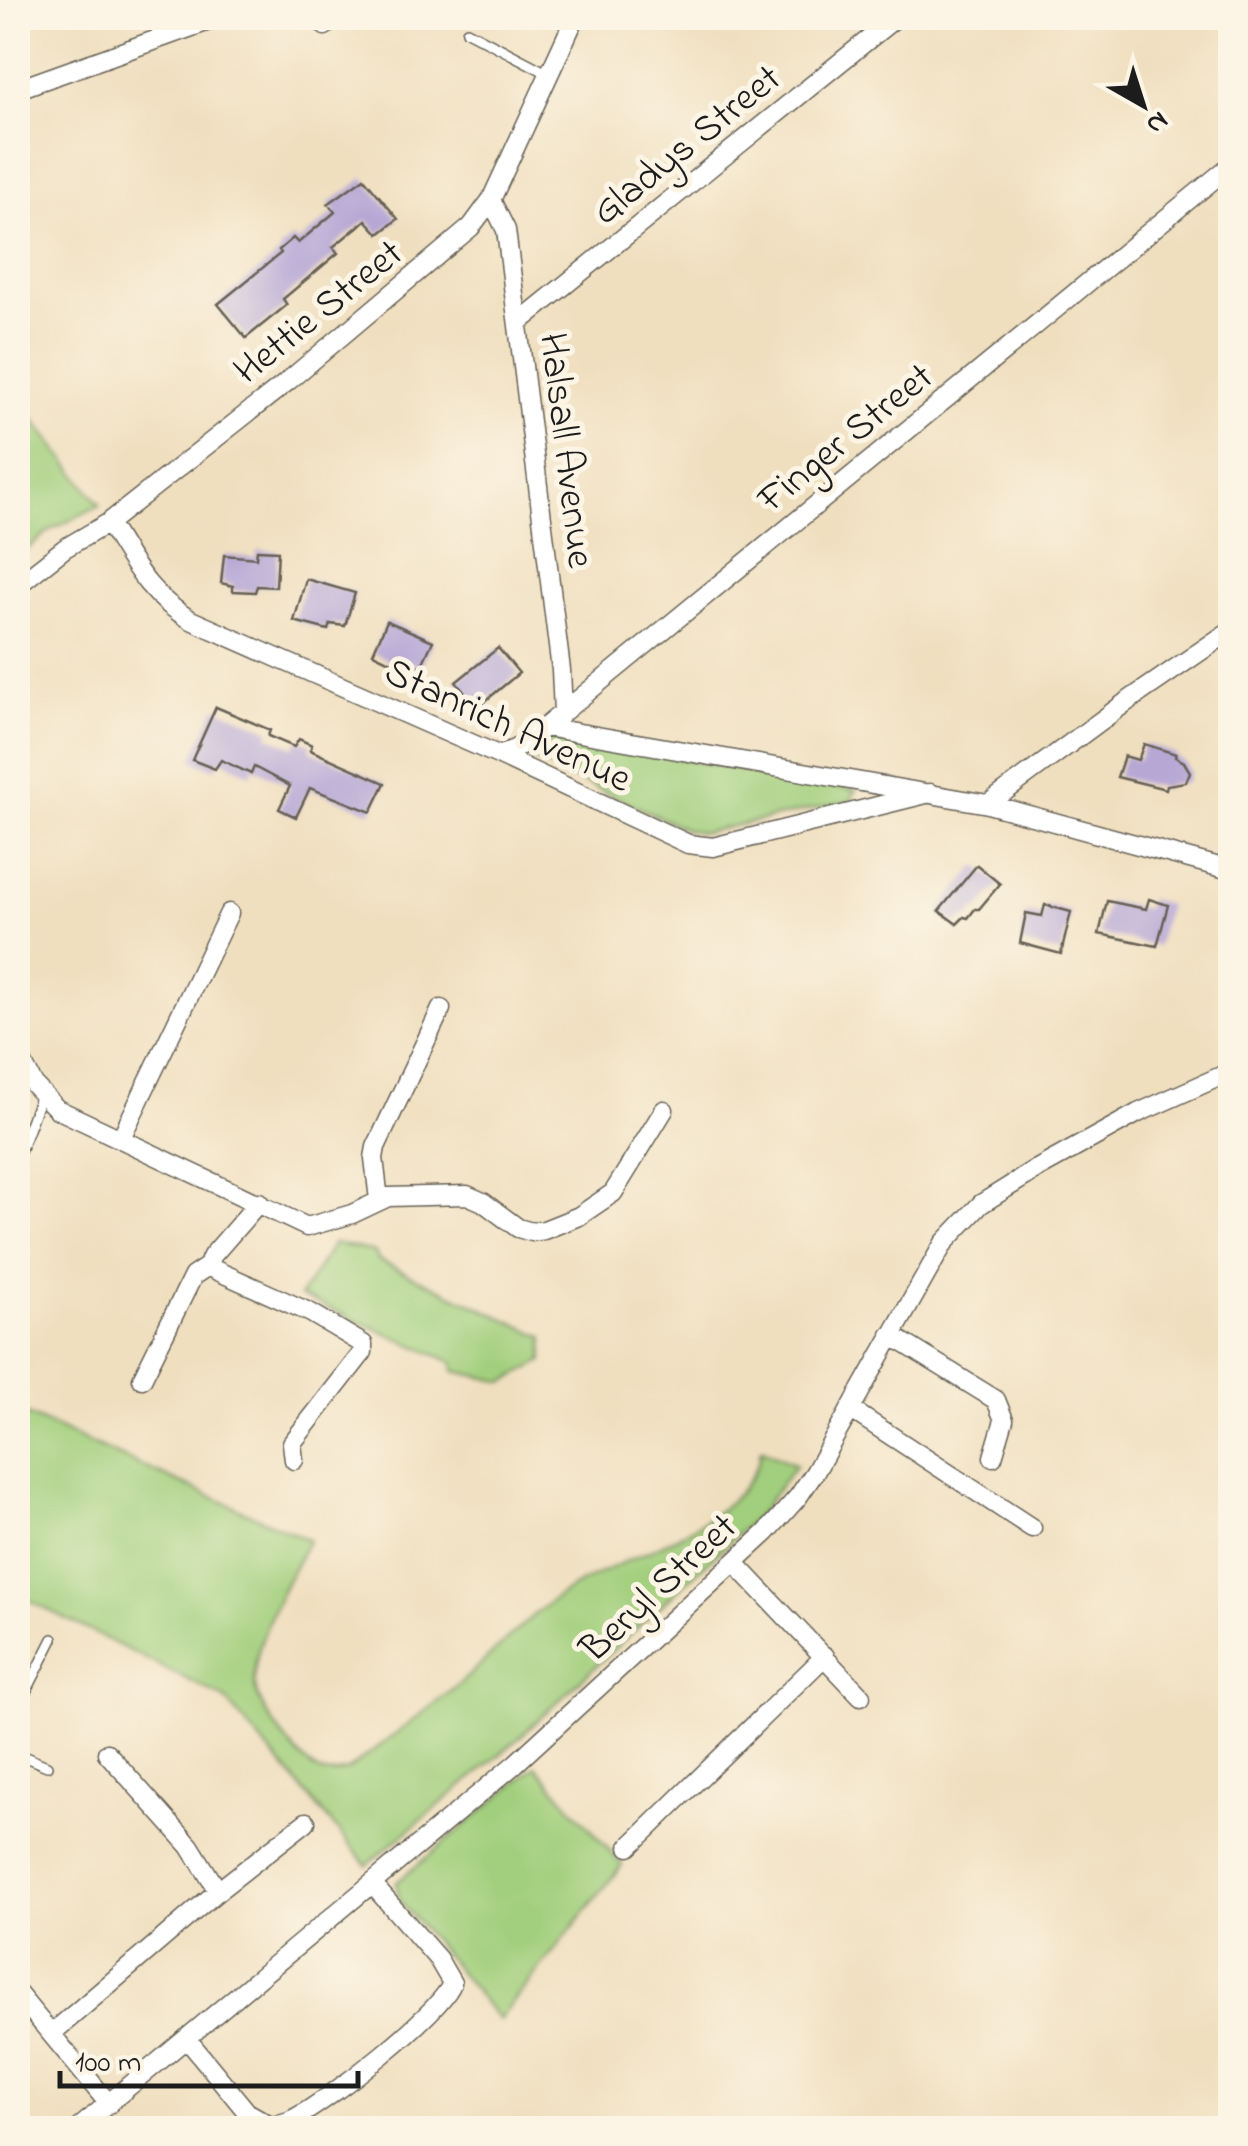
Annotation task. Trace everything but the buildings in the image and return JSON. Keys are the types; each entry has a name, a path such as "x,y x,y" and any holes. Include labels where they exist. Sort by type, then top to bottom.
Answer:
{"street":[{"path":"18,89 217,18"},
{"name":"Hettie Street","path":"18,585 55,555 108,523 454,244 492,200 575,18"},
{"name":"Gladys Street","path":"518,322 896,18"},
{"name":"Finger Street","path":"498,755 515,749 563,712 1230,166"},
{"name":"Halsall Avenue","path":"492,200 506,230 563,712"},
{"name":"Stanrich Avenue","path":"108,523 144,581 163,603 180,614 688,844 704,848 930,794"},
{"path":"988,804 1230,632"},
{"name":"Stanrich Avenue","path":"545,726 988,804 1230,870"},
{"path":"121,1138 228,913"},
{"path":"379,1200 374,1158 378,1140 441,1009"},
{"path":"18,1054 40,1094 57,1109 307,1227 394,1196 467,1195 484,1202 518,1228 538,1232 580,1216 607,1200 664,1110"},
{"name":"Beryl Street","path":"79,2128 102,2116 187,2039 516,1764 735,1563 798,1497 944,1243 981,1204 1037,1168 1138,1113 1230,1072"},
{"path":"259,1202 212,1256 211,1264 218,1272 334,1324 363,1344 363,1352 292,1443 294,1460"},
{"path":"142,1379 193,1276 211,1264"},
{"path":"890,1336 996,1400 1004,1420 993,1457"},
{"path":"850,1409 1032,1528"},
{"path":"735,1563 862,1696"},
{"path":"629,1847 825,1656"},
{"path":"107,1752 190,1846 218,1892"},
{"path":"51,2034 306,1822"},
{"path":"187,2039 247,2112 270,2125 292,2120 367,2066 440,2004 452,1982 438,1959 373,1885"},
{"path":"18,1994 51,2034 102,2116"}],"lane":[{"path":"467,31 549,74"},
{"path":"18,1157 40,1094"},
{"path":"18,1708 52,1639"},
{"path":"18,1754 47,1766"}],"green space":[{"path":"18,399 100,505 49,531 18,557"},
{"path":"567,738 856,790 851,801 702,833 687,830 533,759 535,746 547,739"},
{"path":"334,1243 375,1252 378,1260 544,1337 543,1361 504,1382 454,1371 453,1362 300,1296"},
{"path":"18,1411 309,1540 264,1632 255,1686 266,1713 284,1737 308,1765 326,1774 349,1769 417,1718 560,1595 708,1519 733,1499 752,1476 761,1449 796,1465 759,1514 510,1746 367,1865 224,1698 18,1595"},
{"path":"536,1766 622,1865 499,2020 400,1901 396,1883"}]}
